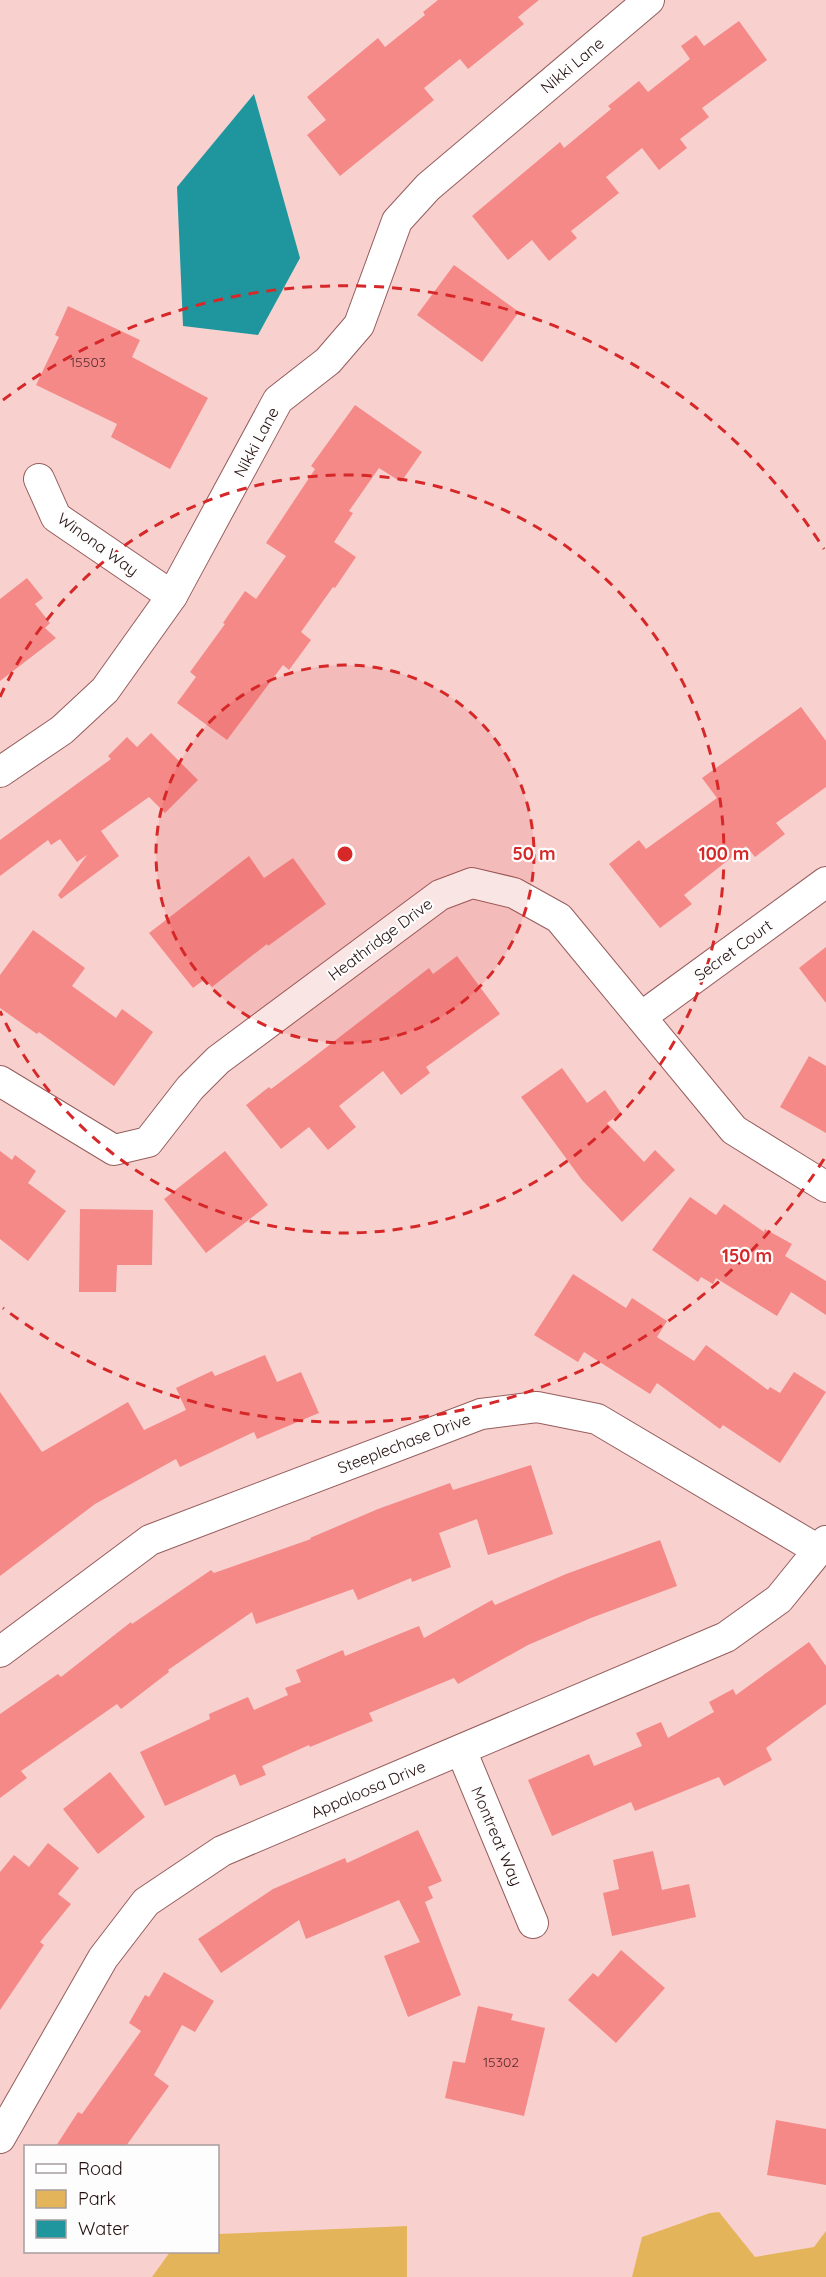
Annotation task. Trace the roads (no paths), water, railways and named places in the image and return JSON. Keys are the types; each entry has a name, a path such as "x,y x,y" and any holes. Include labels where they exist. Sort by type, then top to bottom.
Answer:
{"street":[{"name":"Nikki Lane","path":"0,772 62,730 105,690 172,596 278,400 328,362 359,325 397,221 428,187 649,0"},
{"name":"Winona Way","path":"39,479 56,517 172,596"},
{"name":"Secret Court","path":"641,1017 826,882"},
{"name":"Heathridge Drive","path":"0,1081 114,1150 148,1142 190,1088 218,1060 440,895 472,883 514,893 559,918 734,1130 826,1187"},
{"name":"Steeplechase Drive","path":"0,1652 150,1540 481,1414 526,1408 537,1407 597,1419 823,1546"},
{"name":"Appaloosa Drive","path":"0,2138 103,1958 146,1902 222,1851 726,1636 779,1599 823,1546"},
{"name":"Montreat Way","path":"461,1750 533,1923"}],"water":[{"path":"254,94 300,258 258,335 183,326 177,187"}]}
